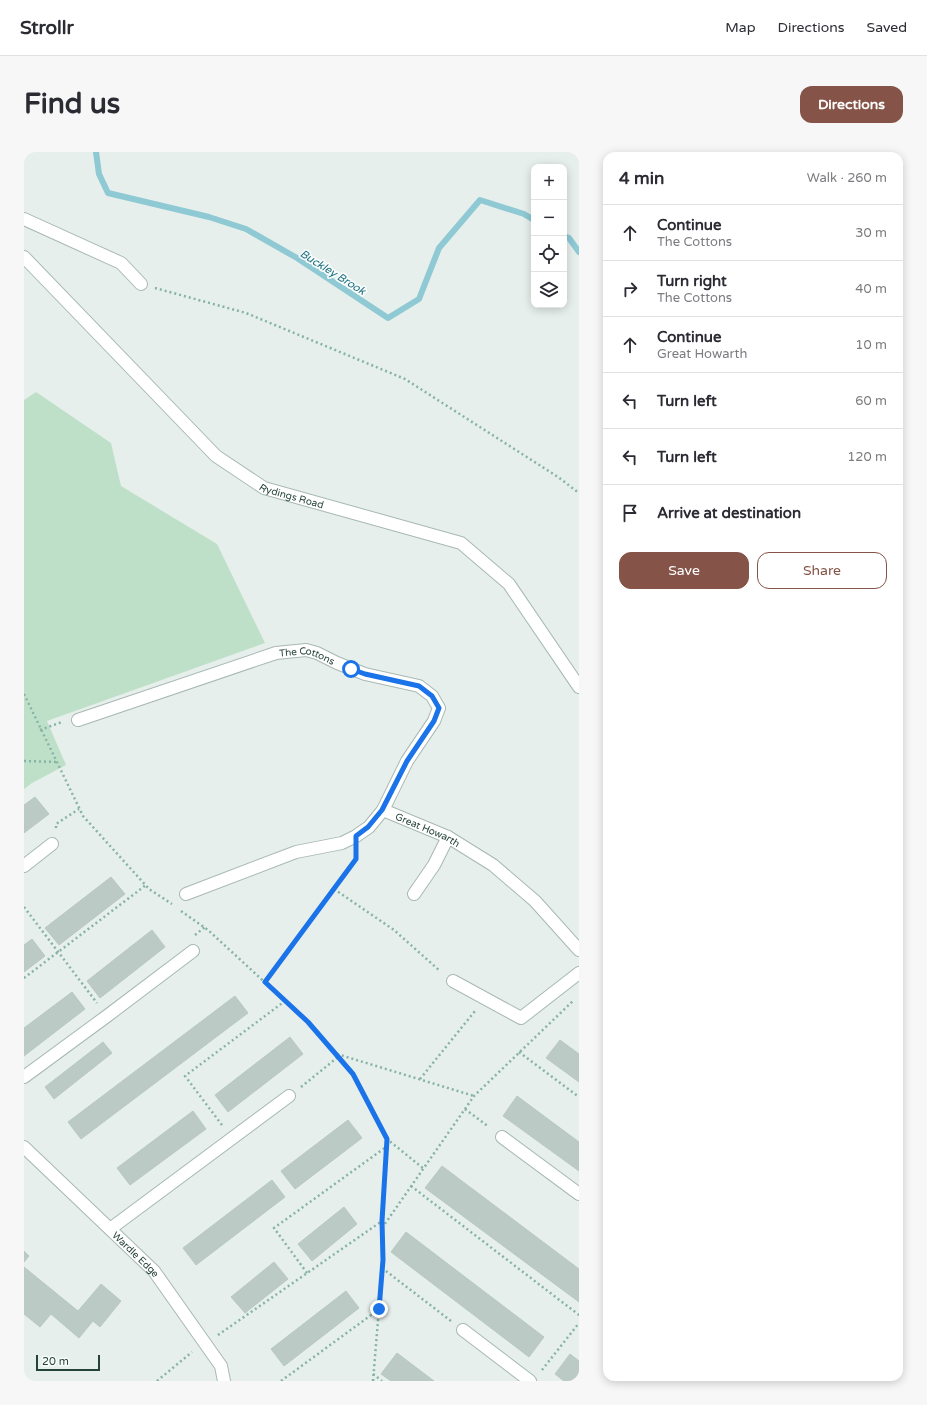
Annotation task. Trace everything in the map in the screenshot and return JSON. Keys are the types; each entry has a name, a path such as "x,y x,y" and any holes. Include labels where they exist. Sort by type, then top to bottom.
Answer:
{"street":[{"path":"24,218 121,263 141,284"},
{"name":"Rydings Road","path":"24,257 216,456 264,488 461,543 509,584 579,687"},
{"name":"The Cottons","path":"78,720 276,653 299,650 317,653 365,674 419,686 432,696 439,708 434,721 407,761 382,810"},
{"path":"186,894 296,852 342,843 356,836 368,827 382,810"},
{"name":"Great Howarth","path":"382,810 448,837 493,865 535,901 579,950"},
{"path":"414,894 434,865 448,837"},
{"path":"24,866 52,844"},
{"path":"24,1077 193,951"},
{"path":"453,981 521,1018 579,973"},
{"path":"110,1229 289,1096"},
{"path":"502,1137 579,1194"},
{"name":"Wardle Edge","path":"24,1147 154,1271 220,1366 224,1381"},
{"path":"463,1330 534,1378"}],"path":[{"path":"141,284 246,313 405,379 558,476 579,493"},
{"path":"24,694 40,730 83,816 146,885 174,906"},
{"path":"40,730 72,718 78,720"},
{"path":"24,761 57,762"},
{"path":"52,844 56,824 79,809"},
{"path":"265,982 356,859 356,836"},
{"path":"24,978 146,885"},
{"path":"334,889 394,930 453,981"},
{"path":"24,907 107,1016"},
{"path":"180,910 208,930 308,1022 353,1074 387,1139 424,1169"},
{"path":"382,1228 474,1096 579,996"},
{"path":"420,1079 485,998"},
{"path":"232,1138 185,1076 285,1001"},
{"path":"519,1052 579,1097"},
{"path":"335,1053 474,1096"},
{"path":"289,1096 338,1057"},
{"path":"465,1109 502,1137"},
{"path":"373,1381 382,1268 382,1221 387,1139"},
{"path":"307,1273 274,1228 386,1147"},
{"path":"411,1186 579,1315"},
{"path":"157,1381 191,1353 382,1221"},
{"path":"382,1268 463,1330"},
{"path":"281,1381 379,1309"},
{"path":"534,1378 579,1323"},
{"path":"373,1374 382,1381"}],"green space":[{"path":"36,392 111,443 121,486 217,544 265,643 47,721 66,765 32,783 24,789 24,400"}],"building":[{"path":"35,797 49,814 24,833 24,805"},
{"path":"111,877 125,894 59,945 45,928"},
{"path":"152,930 165,947 100,998 87,981"},
{"path":"32,939 45,956 24,972 24,945"},
{"path":"72,992 85,1009 24,1056 24,1028"},
{"path":"235,996 248,1013 81,1139 68,1122"},
{"path":"290,1037 303,1054 228,1112 215,1095"},
{"path":"560,1040 579,1054 579,1082 546,1058"},
{"path":"103,1042 112,1053 54,1099 45,1087"},
{"path":"517,1096 579,1142 579,1171 503,1116"},
{"path":"193,1111 206,1129 130,1185 117,1168"},
{"path":"348,1120 362,1138 295,1189 281,1171"},
{"path":"442,1166 579,1269 579,1302 425,1188"},
{"path":"272,1180 285,1197 196,1265 183,1248"},
{"path":"344,1207 357,1224 312,1261 298,1244"},
{"path":"406,1232 544,1337 529,1357 391,1252"},
{"path":"24,1251 29,1256 24,1262"},
{"path":"274,1262 288,1279 245,1313 231,1297"},
{"path":"24,1267 78,1311 101,1284 121,1301 100,1327 93,1321 79,1338 51,1314 40,1327 24,1314"},
{"path":"346,1291 359,1308 284,1366 271,1349"},
{"path":"397,1353 434,1381 391,1381 381,1374"},
{"path":"570,1354 579,1361 579,1381 564,1381 555,1374"}],"waterway":[{"name":"Buckley Brook","path":"96,152 99,174 108,193 209,217 246,229 297,258 388,318 419,299 439,248 480,200 524,214 531,218"},
{"name":"Buckley Brook","path":"567,237 579,252"}],"route":[{"path":"351,669 365,674 419,686 432,696 439,708 434,721 407,761 382,810 368,827 356,836 356,859 265,982 308,1022 353,1074 387,1139 382,1221 383,1260 379,1309"}]}
